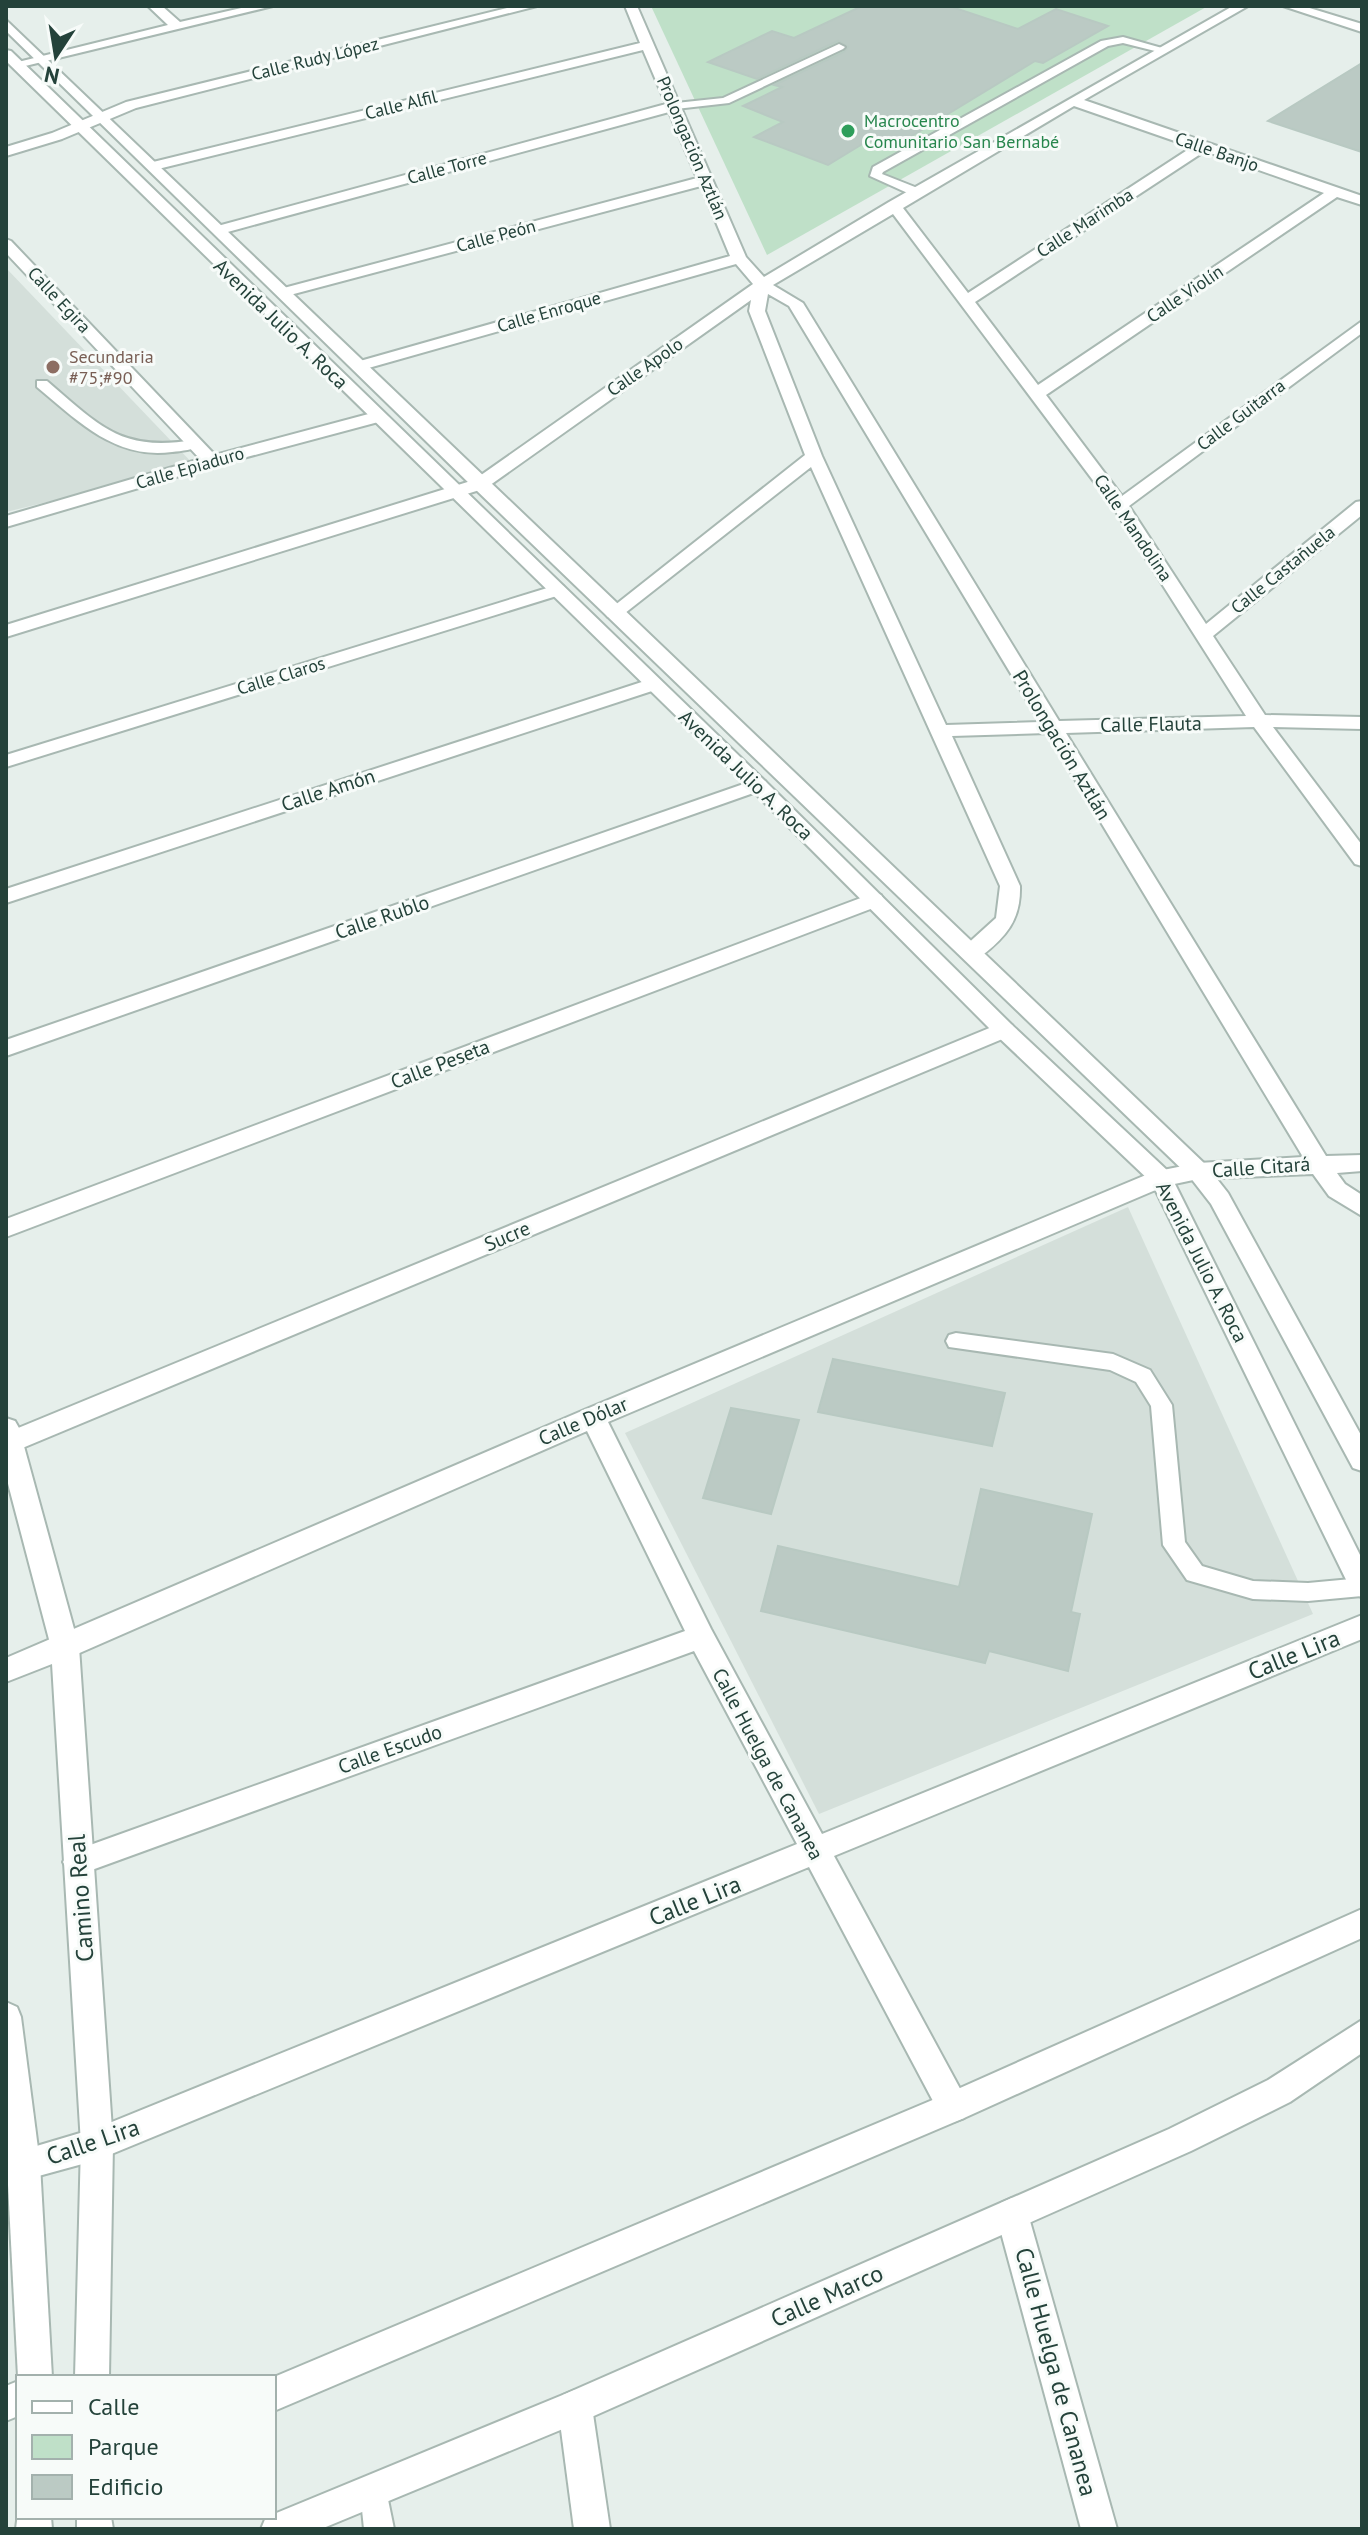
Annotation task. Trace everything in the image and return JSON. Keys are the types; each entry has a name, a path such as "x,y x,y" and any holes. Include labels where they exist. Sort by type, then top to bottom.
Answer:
{"street":[{"path":"154,6 178,27"},
{"path":"24,66 267,6"},
{"name":"Calle Rudy López","path":"6,152 101,116 199,87 531,6"},
{"name":"Prolongación Aztlán","path":"631,6 739,258 762,285 795,303 1318,1163 1337,1190 1362,1207"},
{"name":"Calle Apolo","path":"6,631 480,484 762,285 916,192 1242,6"},
{"path":"1289,6 1362,28"},
{"name":"Avenida Julio A. Roca","path":"6,24 24,66 79,126 376,417 457,492 651,685 758,785 1004,1030 1161,1178 1362,1587"},
{"name":"Calle Alfil","path":"154,166 648,45"},
{"name":"Avenida Julio A. Roca","path":"24,66 101,116 614,613 1198,1171 1220,1199 1362,1461"},
{"name":"Calle Banjo","path":"1073,101 1362,201"},
{"name":"Calle Torre","path":"219,230 676,106"},
{"name":"Calle Marimba","path":"968,300 1202,147"},
{"name":"Calle Peón","path":"285,292 706,180"},
{"name":"Calle Violín","path":"1035,395 1335,192"},
{"name":"Calle Mandolina","path":"894,205 1120,505 1259,721 1360,854"},
{"name":"Calle Egira","path":"6,244 211,461"},
{"name":"Calle Enroque","path":"359,366 739,258"},
{"path":"762,285 757,311 814,456 1010,886 1011,905 1007,921 972,952"},
{"name":"Calle Guitarra","path":"1120,505 1362,326"},
{"name":"Calle Epiaduro","path":"6,522 211,461 376,417"},
{"path":"614,613 814,456"},
{"name":"Calle Castañuela","path":"1204,634 1362,506"},
{"name":"Calle Claros","path":"6,761 557,590"},
{"name":"Calle Amón","path":"6,896 651,685"},
{"name":"Calle Flauta","path":"940,731 1259,721 1362,723"},
{"name":"Calle Rublo","path":"6,1048 758,785"},
{"name":"Calle Peseta","path":"6,1228 874,900"},
{"name":"Sucre","path":"8,1435 1004,1030"},
{"name":"Calle Citará","path":"1161,1178 1198,1171 1362,1163"},
{"name":"Calle Dólar","path":"6,1670 593,1417 1161,1178"},
{"name":"Calle Huelga de Cananea","path":"593,1417 701,1637 953,2107"},
{"name":"Camino Real","path":"8,1435 65,1647 97,2144 92,2375"},
{"name":"Calle Lira","path":"24,2164 97,2144 1362,1627"},
{"name":"Calle Escudo","path":"78,1862 701,1637"},
{"path":"276,2393 953,2107 1362,1923"},
{"path":"6,2017 24,2164 35,2375"},
{"name":"Calle Marco","path":"279,2529 575,2407 1180,2140 1279,2091 1362,2035"},
{"name":"Calle Huelga de Cananea","path":"1012,2214 1099,2529"},
{"path":"575,2407 592,2529"}],"lane":[{"path":"916,192 883,180 876,176 877,170 1105,43 1130,41 1163,50"},
{"path":"676,106 725,101 839,47"},
{"path":"42,384 110,440 138,449 167,450 194,444"},
{"path":"956,1341 1113,1362 1143,1376 1161,1405 1174,1545 1195,1573 1253,1590 1308,1592 1362,1587"},
{"path":"374,2490 379,2529"}],"shaded area":[{"name":"Secundaria #75;#90","path":"6,268 195,466 6,512"},
{"path":"1128,1207 1313,1614 819,1814 625,1433"}],"green space":[{"name":"Macrocentro Comunitario San Bernabé","path":"651,6 1208,6 767,255"}],"building":[{"path":"862,6 949,6 1018,29 1056,9 1108,26 1043,63 1035,61 892,148 869,140 828,165 754,137 783,122 743,106 782,87 774,85 844,52 848,47 838,41 757,79 708,62 772,31 794,38"},
{"path":"1362,63 1362,152 1268,121"},
{"path":"833,1359 1005,1393 992,1446 818,1412"},
{"path":"731,1408 799,1420 771,1514 703,1498"},
{"path":"981,1489 1092,1514 1071,1612 1080,1614 1068,1671 989,1651 985,1663 761,1611 778,1546 959,1587"}],"place":[{"name":"Macrocentro Comunitario San Bernabé","path":"848,131"},
{"name":"Secundaria #75;#90","path":"53,367"}]}
